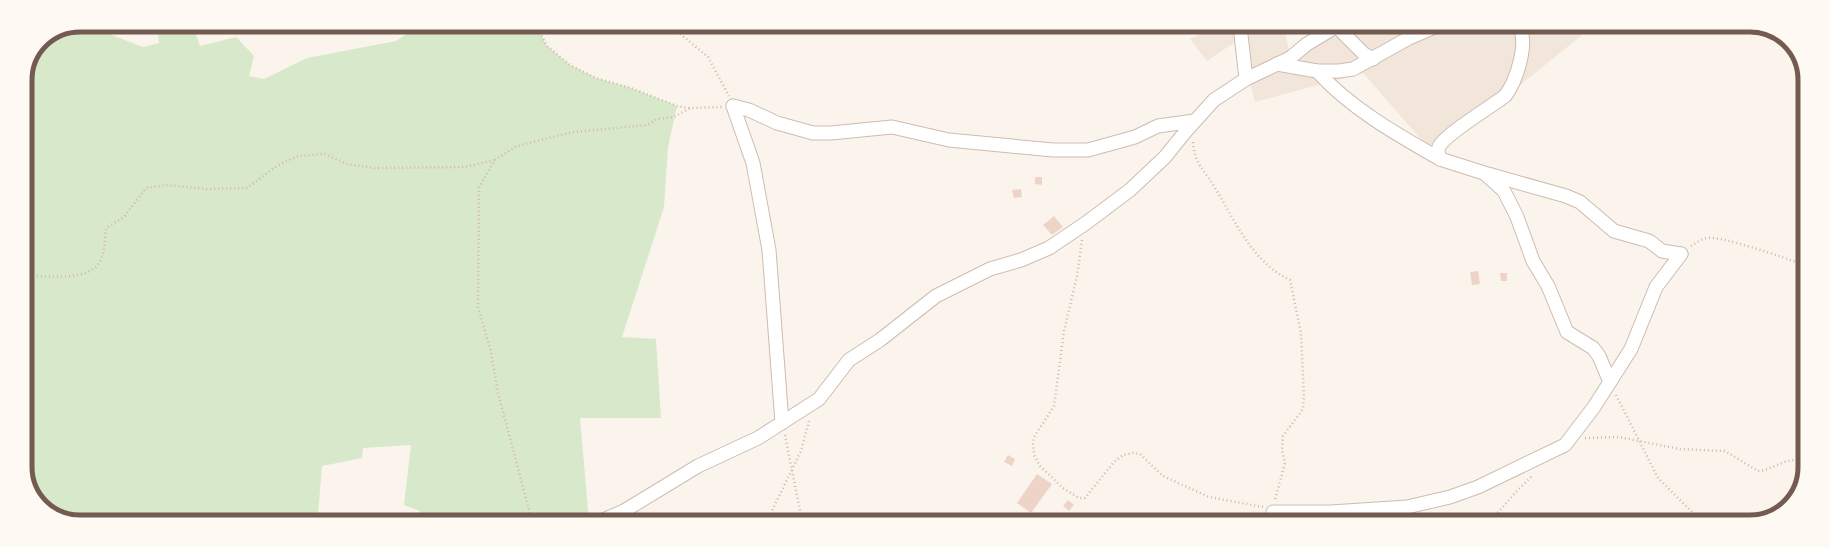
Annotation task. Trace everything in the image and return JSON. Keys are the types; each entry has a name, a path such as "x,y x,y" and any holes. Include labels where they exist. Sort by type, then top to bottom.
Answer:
{"street":[{"path":"1241,32 1246,79"},
{"path":"615,515 624,511 698,466 758,438 819,399 849,360 880,340 936,296 990,269 1021,260 1049,248 1086,223 1130,190 1165,157 1194,121 1214,100 1246,79 1290,58 1307,44 1328,32"},
{"path":"1342,32 1364,54 1372,59"},
{"path":"1277,64 1317,71 1354,69 1409,38 1423,32"},
{"path":"1440,159 1438,148 1446,138 1505,96 1510,89 1516,75 1522,47 1520,32"},
{"path":"1273,512 1331,512 1407,507 1478,487 1566,445 1594,407 1632,349 1656,287 1680,254 1662,251 1649,241 1614,231 1580,202 1566,196 1440,159 1353,106 1332,89 1317,71"},
{"path":"732,106 749,110 777,123 813,133 831,133 892,127 970,144 999,144 1023,148 1070,151 1088,150 1119,142 1135,137 1158,126 1194,121"},
{"path":"732,106 753,163 769,250 782,423"},
{"path":"1484,173 1496,182 1507,196 1517,217 1530,255 1548,286 1567,332 1593,348 1599,356 1610,382"}],"path":[{"path":"539,32 547,46 570,65 596,78 631,88 677,106 690,108 732,106 727,92 708,57 678,32"},
{"path":"32,276 73,276 87,273 100,262 106,228 124,217 146,188 167,185 206,189 247,188 278,165 298,156 325,154 347,164 382,168 465,167 496,160 517,146 573,132 648,125 657,119 674,118 690,108"},
{"path":"1086,223 1077,276 1064,331 1054,406 1034,437 1034,455 1040,466 1063,488 1079,498 1085,498 1114,462 1123,455 1133,453 1140,454 1163,476 1209,497 1261,506 1273,512 1279,481 1285,463 1282,450 1283,436 1303,409 1304,396 1301,333 1290,280 1269,267 1253,249 1215,188 1198,164 1194,155 1194,121"},
{"path":"496,160 479,187 478,307 491,352 498,393 521,474 531,515"},
{"path":"1680,254 1699,241 1708,237 1724,240 1798,262"},
{"path":"1610,382 1658,478 1695,515"},
{"path":"769,515 776,499 792,472 801,451 810,419"},
{"path":"782,423 801,515"},
{"path":"1566,445 1581,439 1601,436 1618,437 1680,449 1725,451 1758,471 1765,470 1787,461 1798,460"},
{"path":"1496,515 1514,494 1537,472"}],"shaded area":[{"path":"1207,32 1233,32 1238,40 1207,61 1190,39"},
{"path":"1242,32 1286,32 1290,57 1307,44 1344,35 1347,32 1586,32 1440,150 1426,145 1363,73 1255,102 1243,56"}],"green space":[{"path":"80,32 104,32 143,47 159,43 158,32 195,32 200,46 236,37 254,56 249,76 264,79 307,58 396,41 410,32 540,32 547,46 570,65 596,78 631,88 677,106 668,147 664,207 622,337 656,339 661,418 580,418 588,515 420,515 420,511 404,505 411,445 363,448 362,458 322,466 318,515 74,515 53,507 42,496 37,488 32,470 32,80 36,62 40,53 46,46 53,40 62,36"}],"building":[{"path":"1035,177 1042,177 1042,185 1035,184"},
{"path":"1021,189 1022,197 1014,198 1012,190"},
{"path":"1054,216 1063,227 1052,235 1043,225"},
{"path":"1478,271 1480,284 1472,285 1470,272"},
{"path":"1500,273 1507,273 1507,281 1501,281"},
{"path":"1008,455 1015,459 1012,466 1004,462"},
{"path":"1037,474 1052,484 1031,513 1017,503"},
{"path":"1068,500 1074,505 1069,511 1063,506"}]}
